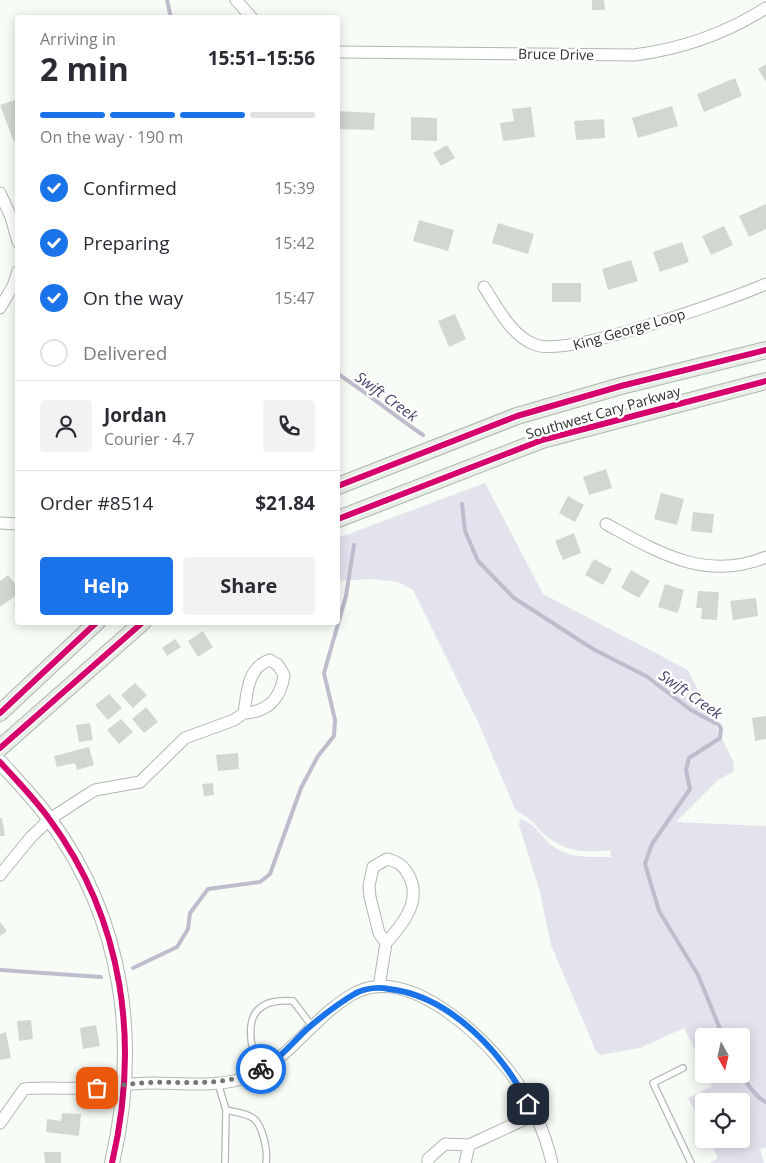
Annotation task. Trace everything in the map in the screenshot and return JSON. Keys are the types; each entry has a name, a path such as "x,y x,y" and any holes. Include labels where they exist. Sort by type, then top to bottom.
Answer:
{"main road":[{"name":"Southwest Cary Parkway","path":"340,485 517,416 621,386 766,350"},
{"name":"Southwest Cary Parkway","path":"340,518 542,440 766,381"},
{"path":"0,713 94,625"},
{"path":"0,748 140,625"}],"street":[{"path":"236,0 249,15"},
{"name":"Bruce Drive","path":"340,52 634,55 667,50 701,40 737,25 766,8"},
{"path":"0,194 11,217 15,231"},
{"path":"0,308 15,280"},
{"name":"King George Loop","path":"484,287 516,333 537,346 551,348 581,345 718,302 766,284"},
{"path":"0,523 15,524"},
{"path":"606,524 659,552 690,564 742,565 766,557"},
{"path":"0,876 30,837 50,819 95,790 140,782 185,738 234,720 244,713 266,708 279,696 284,674 278,665 270,660 263,662 253,673 247,690 244,713"},
{"path":"0,762 50,819 81,871 108,936 123,1011 126,1053 125,1086 112,1163"},
{"path":"379,987 386,943 409,912 414,893 412,884 403,867 396,861 386,859 372,867 369,886 374,917 386,943"},
{"path":"0,1123 24,1089 125,1086 140,1083 218,1083 246,1077 258,1071 290,1048 312,1026 359,992 379,987 403,990 442,1007 473,1032 509,1072 534,1115 547,1143 552,1163"},
{"path":"428,1163 428,1159 435,1151 445,1144 469,1145 534,1115"},
{"path":"465,1163 469,1145"}],"lane":[{"path":"258,1071 251,1048 249,1032 252,1019 260,1010 273,1002 293,1001 312,1026"},
{"path":"683,1068 652,1083 691,1163"},
{"path":"218,1083 226,1110 224,1163"},
{"path":"226,1110 253,1118 258,1125 267,1156 266,1163"}],"shaded area":[{"path":"485,483 543,594 688,670 733,761 734,771 718,780 676,822 766,826 766,1148 760,1149 764,1163 709,1163 718,1158 713,1148 750,1148 750,1093 698,1093 712,1086 710,1083 750,1083 750,1028 695,1028 695,1050 684,1028 640,1048 601,1055 596,1051 551,945 540,892 519,825 520,819 529,823 557,849 571,855 611,857 610,850 586,851 563,846 549,838 530,820 516,811 478,722 413,590 398,582 371,579 341,581 340,537"},
{"path":"695,1094 695,1112 688,1098"}],"building":[{"path":"592,0 604,0 605,10 592,10"},
{"path":"766,64 766,82 758,69"},
{"path":"735,78 742,96 704,112 697,94"},
{"path":"15,100 15,142 14,142 0,105"},
{"path":"672,106 678,126 638,138 632,118"},
{"path":"531,107 535,137 503,141 500,123 514,121 512,109"},
{"path":"340,111 375,113 374,130 340,129"},
{"path":"411,117 437,118 437,141 411,140"},
{"path":"604,119 605,138 576,140 574,121"},
{"path":"447,145 455,158 441,166 433,153"},
{"path":"766,204 766,229 749,237 739,216"},
{"path":"419,220 454,230 448,251 413,241"},
{"path":"498,223 534,234 528,254 492,243"},
{"path":"724,226 733,245 711,255 702,236"},
{"path":"682,242 689,262 660,272 653,252"},
{"path":"631,260 638,281 608,290 602,269"},
{"path":"552,283 581,283 581,302 552,302"},
{"path":"455,314 466,339 449,347 438,321"},
{"path":"606,469 612,488 589,495 583,477"},
{"path":"661,493 684,499 677,525 654,519"},
{"path":"568,496 584,505 575,522 559,513"},
{"path":"693,512 714,514 712,533 691,531"},
{"path":"574,533 581,553 563,560 555,541"},
{"path":"594,559 612,569 603,585 585,575"},
{"path":"631,570 650,581 639,598 621,588"},
{"path":"8,575 15,583 15,596 0,607 0,581"},
{"path":"665,584 684,590 678,613 658,607"},
{"path":"698,591 719,592 717,620 701,619 702,608 696,608"},
{"path":"756,598 758,616 733,620 730,601"},
{"path":"203,631 213,647 198,657 188,641"},
{"path":"175,639 181,647 167,656 162,648"},
{"path":"135,683 147,695 133,708 121,695"},
{"path":"109,694 122,708 108,720 95,705"},
{"path":"146,707 158,722 144,733 132,719"},
{"path":"766,716 766,739 755,741 752,718"},
{"path":"121,719 133,732 119,744 107,730"},
{"path":"90,723 93,740 79,742 76,725"},
{"path":"89,747 94,765 77,770 75,763 57,767 54,756"},
{"path":"238,753 239,769 218,771 216,755"},
{"path":"213,783 214,795 204,796 202,784"},
{"path":"0,818 2,818 5,836 0,836"},
{"path":"0,922 7,931 0,936"},
{"path":"31,1020 33,1039 19,1041 17,1021"},
{"path":"96,1025 100,1046 83,1049 80,1028"},
{"path":"6,1032 11,1058 0,1060 0,1034"},
{"path":"62,1113 81,1114 79,1136 46,1132 47,1119 61,1121"},
{"path":"44,1152 61,1152 61,1163 45,1163"}],"waterway":[{"name":"Swift Creek","path":"167,0 170,15"},
{"name":"Swift Creek","path":"340,375 423,435"},
{"name":"Swift Creek","path":"462,504 465,531 478,561 514,598 593,649 646,676 691,710 719,725 721,729 720,738 689,758 686,770 690,789 652,844 645,864 659,911 698,975 720,1028"},
{"path":"340,617 346,596 354,545"},
{"path":"133,968 177,947 188,929 190,913 208,889 260,882 270,874 301,788 318,756 334,736 335,720 324,673 338,625"},
{"path":"0,970 101,977"},
{"name":"Swift Creek","path":"747,1083 758,1097 766,1102"}],"cycle path":[{"path":"340,485 517,416 621,386 766,350"},
{"path":"340,518 542,440 766,381"},
{"path":"0,713 94,625"},
{"path":"0,748 140,625"},
{"path":"0,762 44,812 75,859 95,899 110,941 119,984 124,1028 125,1073 112,1163"}],"way so far":[{"path":"97,1088 140,1083 218,1083 246,1077 261,1069"}],"route":[{"path":"261,1069 290,1048 306,1030 343,1001 359,992 379,987 403,990 442,1007 473,1032 509,1072 528,1104"}]}
